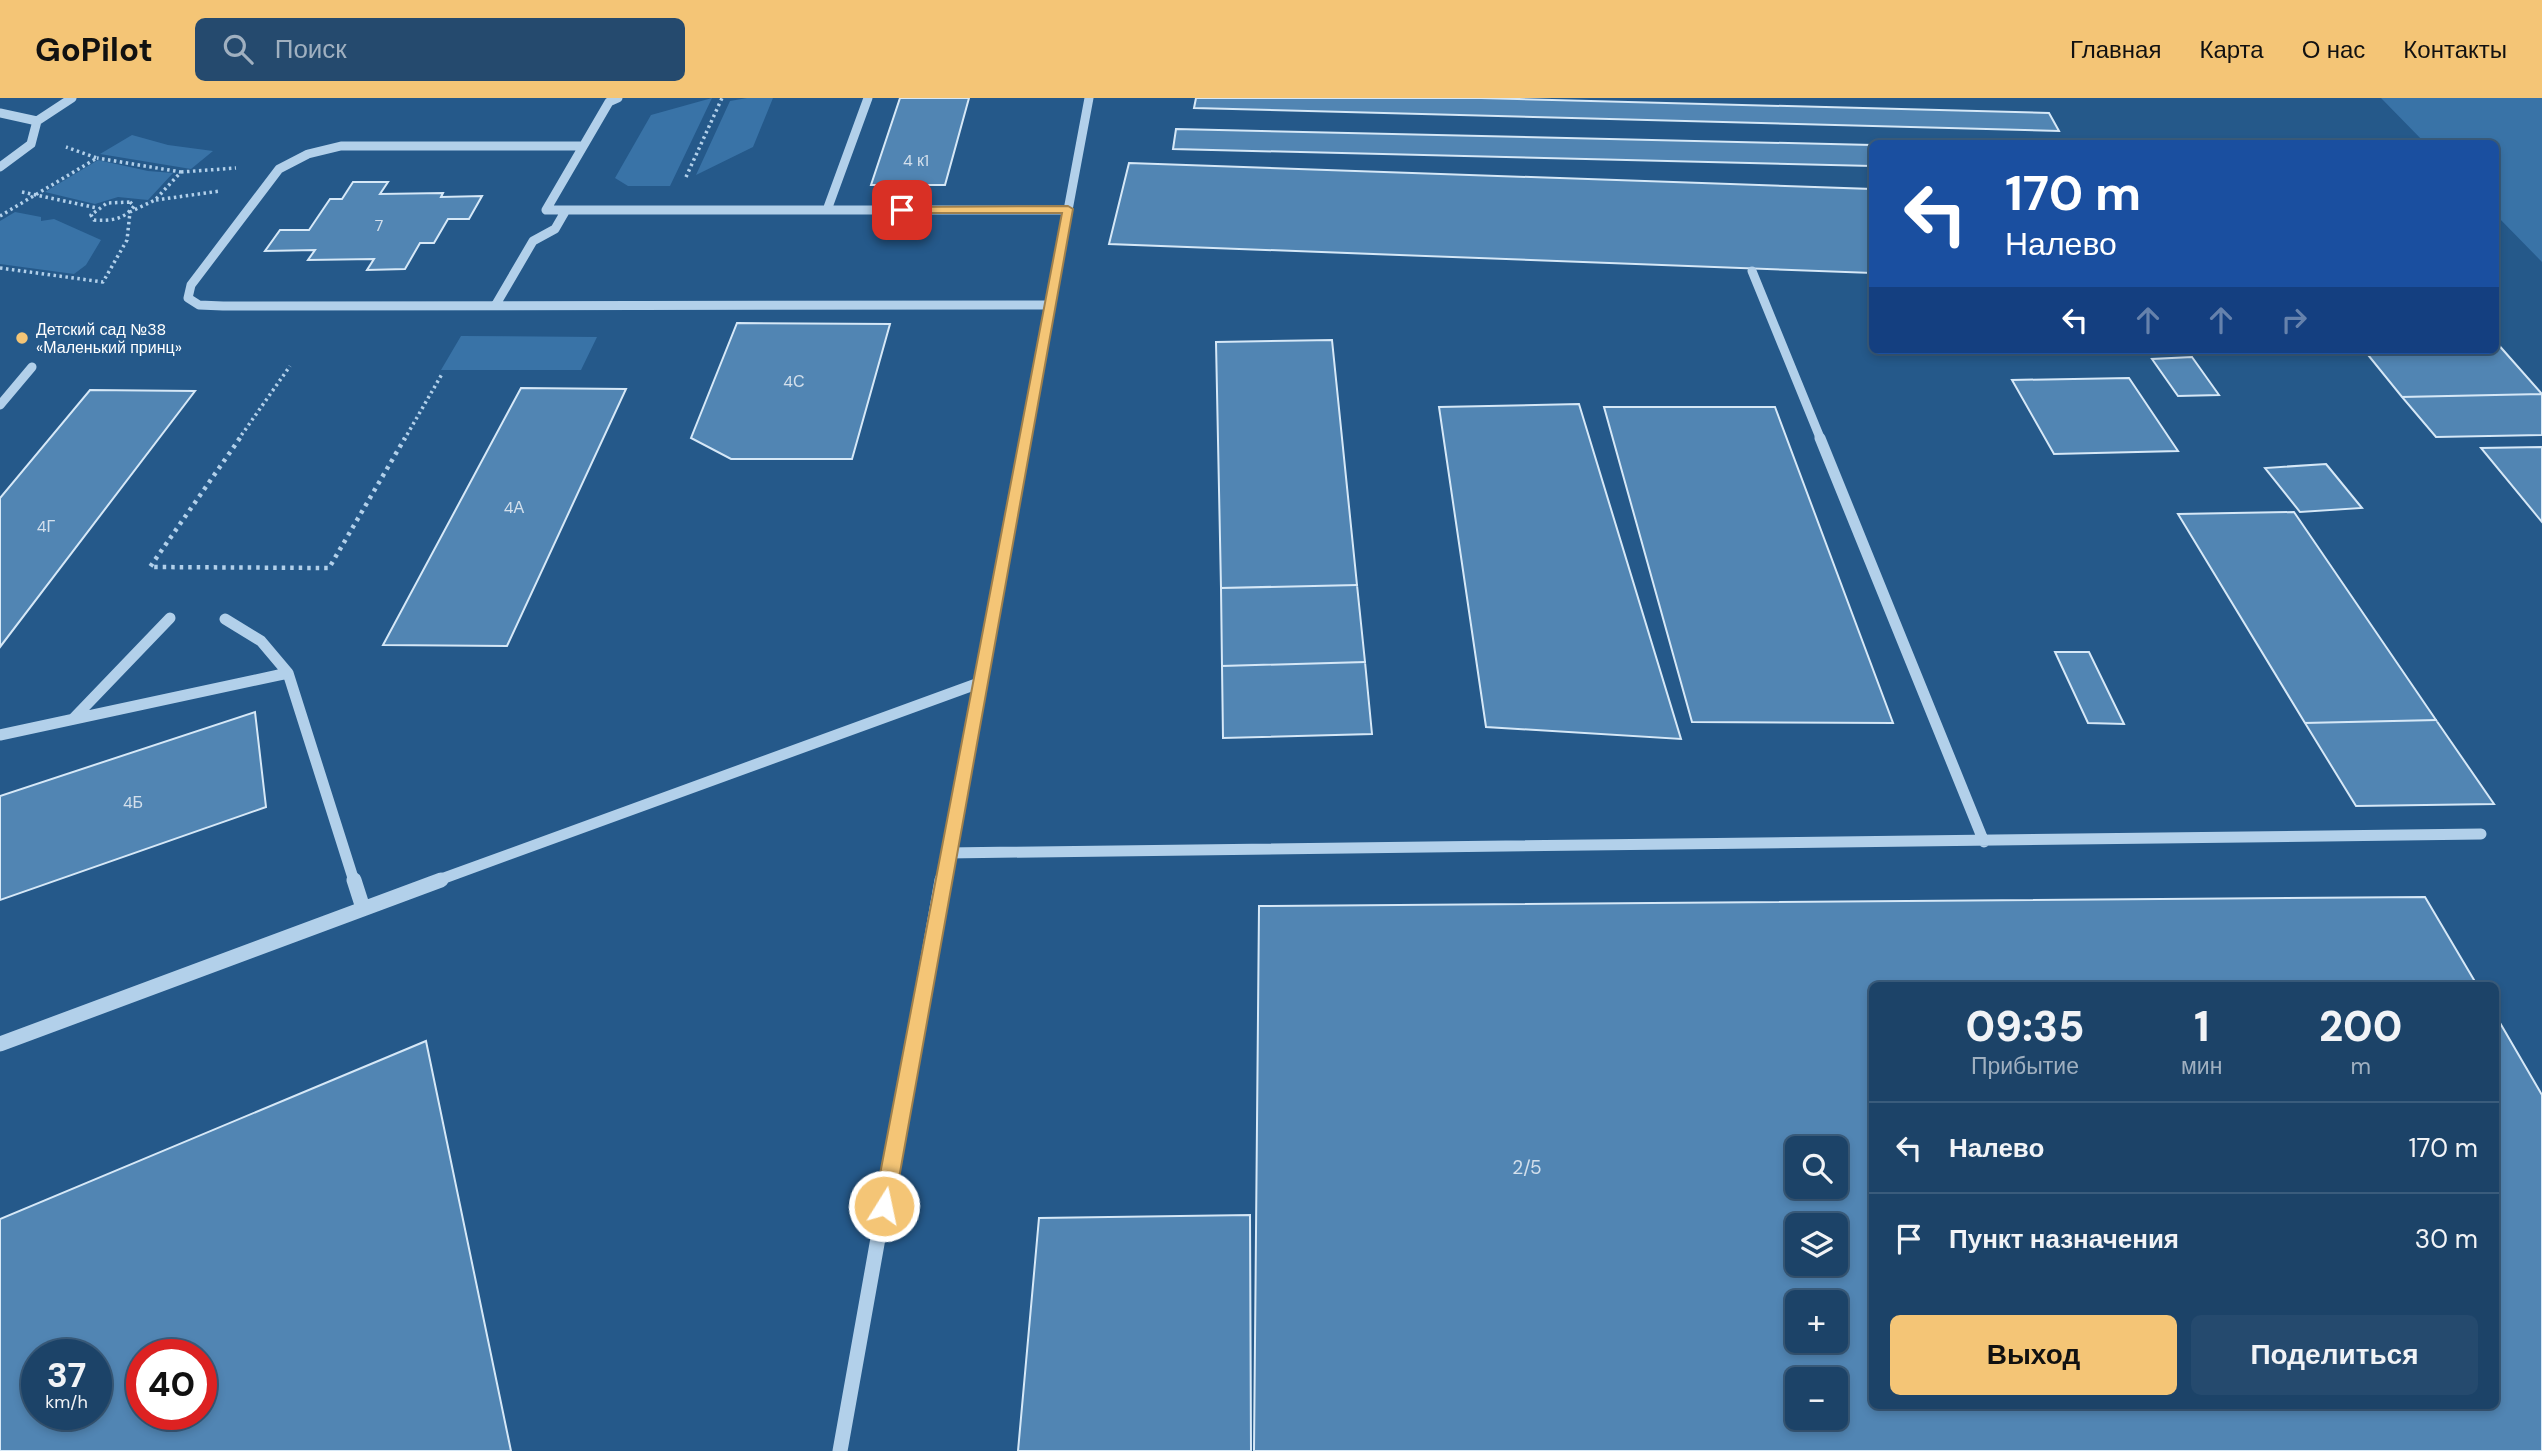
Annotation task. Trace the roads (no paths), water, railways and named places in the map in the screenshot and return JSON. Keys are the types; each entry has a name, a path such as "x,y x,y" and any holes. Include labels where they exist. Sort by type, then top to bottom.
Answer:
{"street":[{"path":"0,113 37,121 72,98"},
{"path":"618,98 609,102 546,210 1068,209"},
{"path":"827,210 868,98"},
{"path":"840,1451 947,853 1089,98"},
{"path":"0,167 28,150 35,137 37,121"},
{"path":"495,306 533,241 555,229 566,210"},
{"path":"1752,271 1984,842"},
{"path":"495,306 1050,305"},
{"path":"0,405 32,367"},
{"path":"72,720 170,618"},
{"path":"225,619 247,629 264,642 278,656 288,673 363,908"},
{"path":"0,735 288,673"},
{"path":"0,1044 979,683"},
{"path":"947,853 2480,834"}],"lane":[{"path":"495,306 199,305 188,298 191,285 279,169 313,151 341,146 582,146"}],"place":[{"name":"Детский сад №38 «Маленький принц»","path":"22,338"}]}
